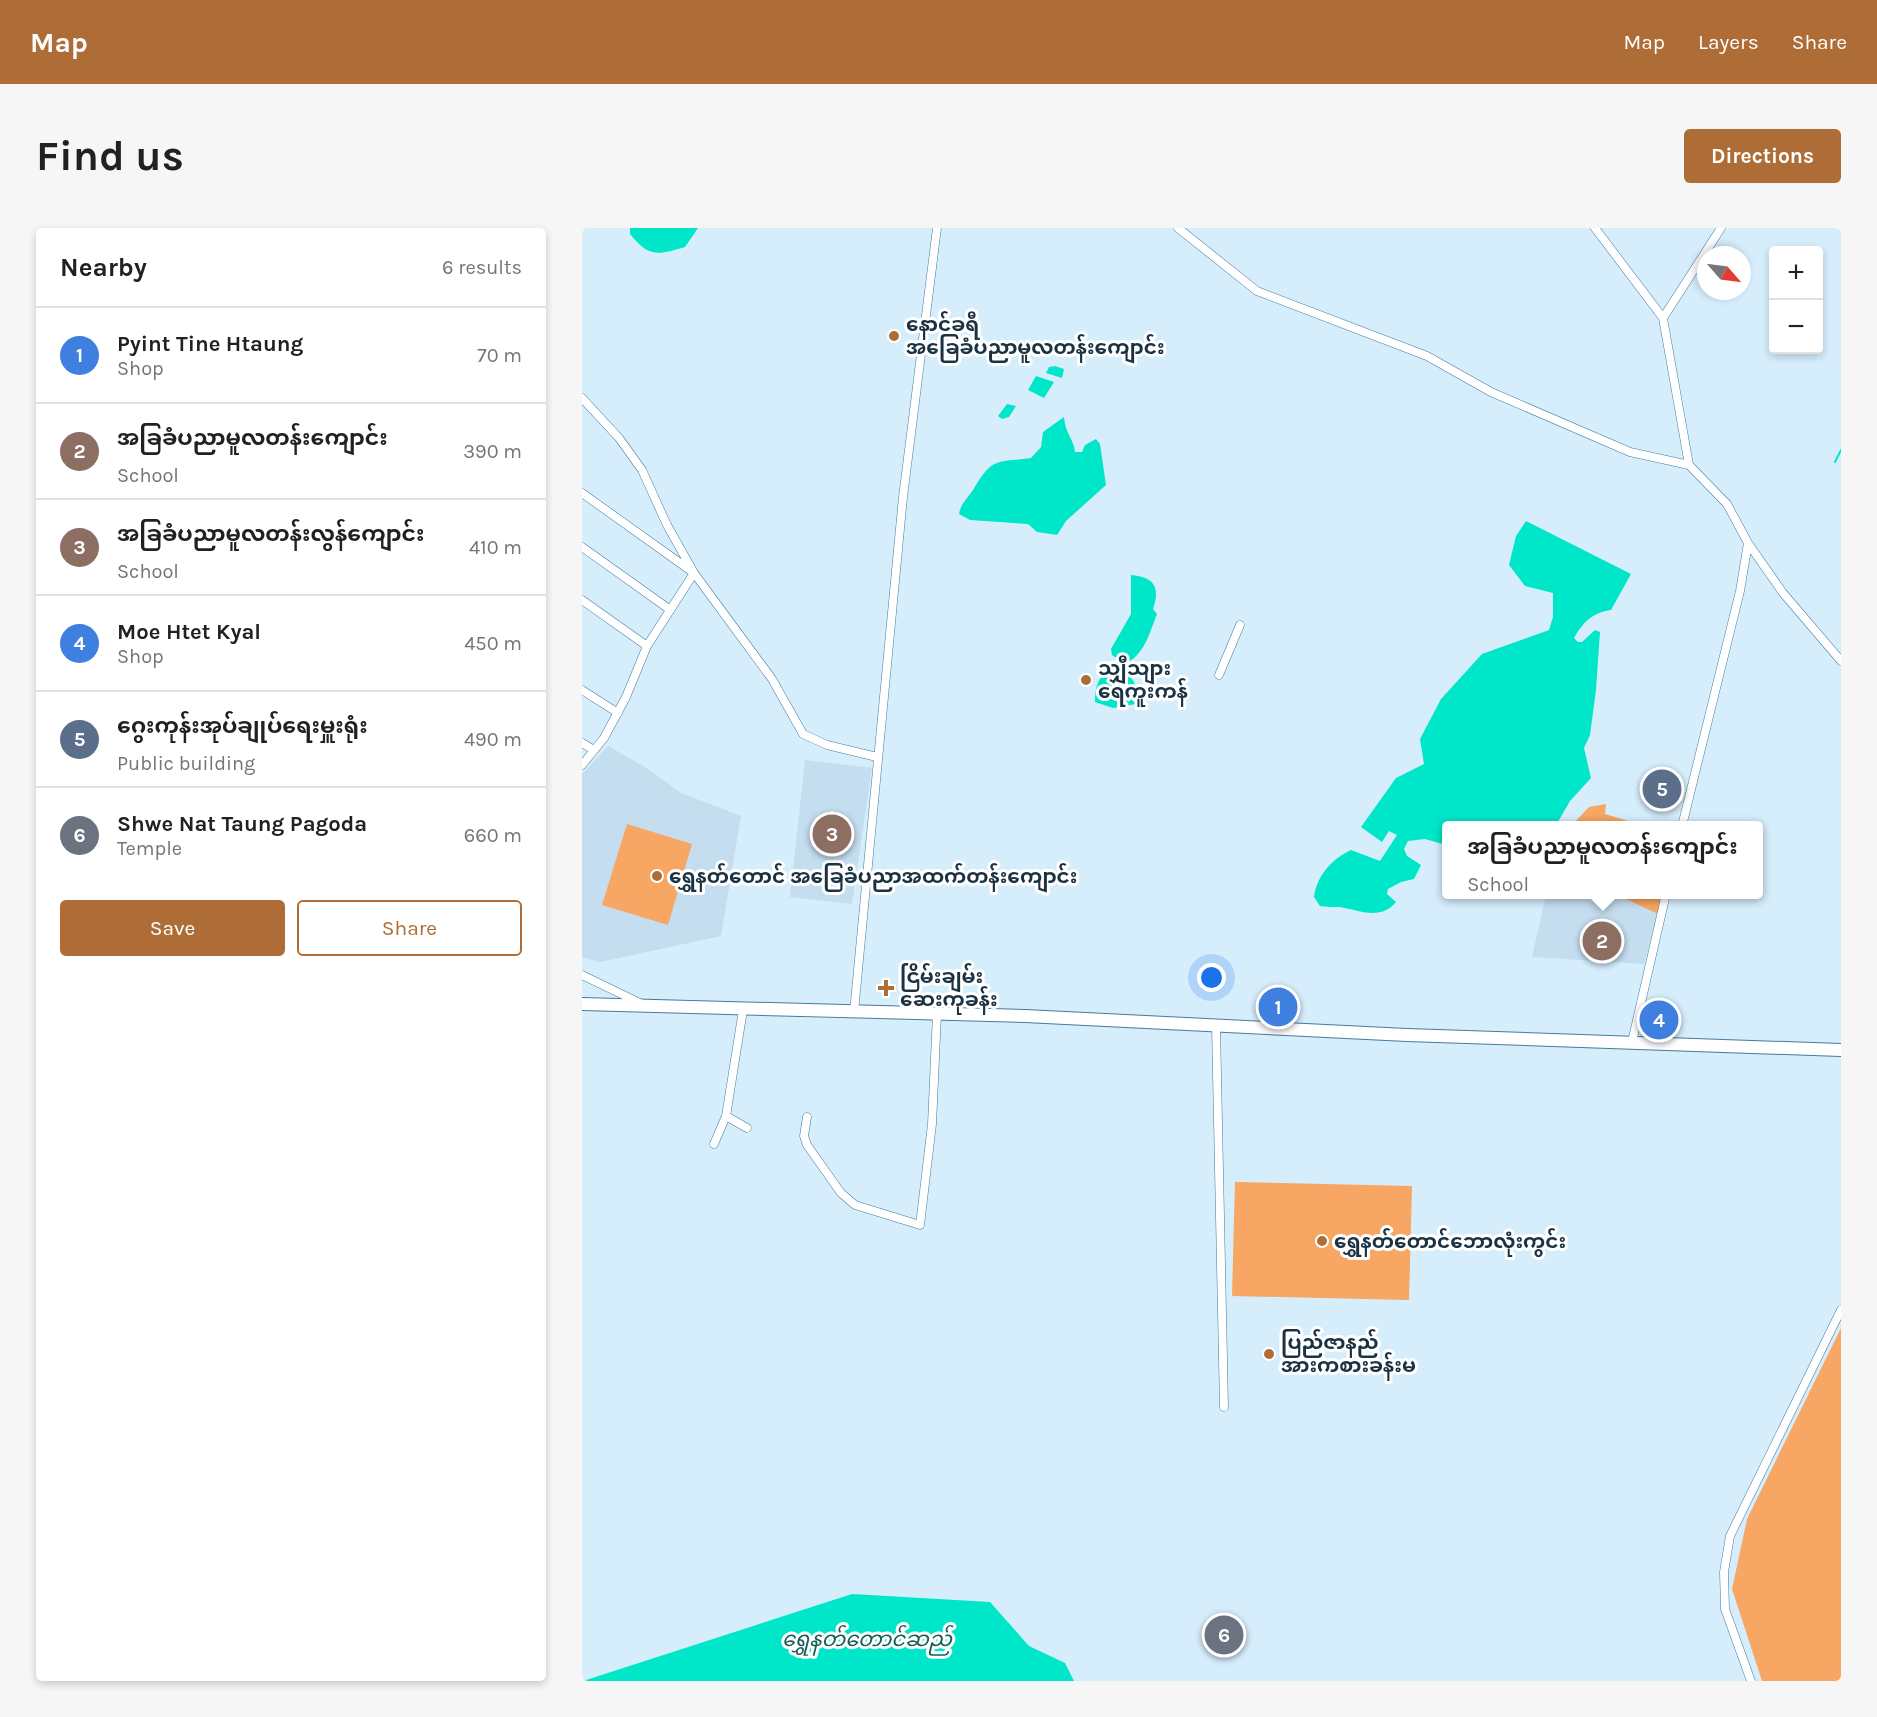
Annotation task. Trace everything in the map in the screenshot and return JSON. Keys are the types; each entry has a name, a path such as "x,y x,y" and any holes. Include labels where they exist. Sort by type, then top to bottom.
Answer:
{"highway":[{"path":"582,1004 937,1014 1407,1035 1841,1050"}],"street":[{"path":"854,1012 903,497 937,228"},
{"path":"1178,228 1257,291 1427,356 1491,393 1630,452 1689,465"},
{"path":"1595,228 1663,318 1689,465 1726,504 1748,543 1783,592 1841,661"},
{"path":"1663,318 1721,228"},
{"path":"582,398 619,438 642,470 667,525 694,573 772,679 803,734 827,745 877,757"},
{"path":"582,493 694,573"},
{"path":"1683,821 1740,591 1748,543"},
{"path":"582,547 669,609"},
{"path":"582,765 604,738 618,713 647,646 694,573"},
{"path":"582,600 647,646"},
{"path":"1218,675 1240,625"},
{"path":"582,690 618,713"},
{"path":"582,743 594,750"},
{"path":"1632,1042 1665,899"},
{"path":"582,975 646,1006"},
{"path":"714,1144 726,1116 743,1010"},
{"path":"807,1117 804,1136 807,1145 841,1193 855,1205 920,1225 932,1124 937,1014"},
{"path":"1216,1026 1224,1407"},
{"path":"726,1116 747,1128"},
{"path":"1751,1681 1725,1609 1724,1572 1730,1536 1841,1310"}],"shaded area":[{"name":"ရွှေနတ်တောင် အခြေခံပညာအထက်တန်းကျောင်း","path":"608,746 645,767 681,793 741,816 721,936 600,962 582,957 582,774"},
{"path":"805,760 872,768 852,904 790,897"},
{"path":"1606,804 1605,814 1628,821 1576,821 1589,807"},
{"path":"627,824 692,844 668,925 602,905"},
{"path":"1545,899 1626,899 1658,914 1644,964 1532,957"},
{"path":"1626,899 1661,899 1658,914"},
{"name":"ရွှေနတ်တောင်ဘောလုံးကွင်း","path":"1235,1182 1412,1186 1409,1300 1232,1296"},
{"path":"1841,1328 1841,1681 1762,1681 1732,1589 1747,1519"}],"water":[{"path":"630,228 698,228 685,247 654,253 637,242 630,234"},
{"path":"1049,367 1064,369 1062,378 1046,373"},
{"path":"1036,376 1054,382 1044,398 1028,390"},
{"path":"1007,404 1016,406 1009,417 1002,419 998,416"},
{"path":"1064,417 1075,452 1082,452 1085,445 1096,439 1100,444 1106,485 1066,521 1057,535 1037,532 1028,524 970,520 959,514 961,507 990,467 996,463 1031,458 1041,447 1043,432"},
{"path":"1526,521 1631,574 1611,610 1589,619 1574,638 1582,642 1595,630 1600,632 1590,735 1584,748 1591,778 1570,801 1558,821 1442,821 1442,844 1425,839 1408,841 1404,849 1407,856 1421,865 1414,879 1401,882 1388,889 1387,894 1396,902 1390,908 1369,913 1340,907 1320,906 1314,897 1316,889 1322,875 1332,863 1351,850 1380,861 1397,835 1389,831 1382,842 1361,827 1396,778 1424,764 1420,739 1441,699 1482,654 1549,630 1553,617 1553,593 1525,586 1509,565 1516,536"},
{"path":"1131,575 1145,578 1153,584 1156,594 1153,609 1157,614 1142,649 1125,664 1112,655 1111,649 1131,614"},
{"path":"1110,669 1123,672 1132,679 1137,690 1136,704 1113,708 1095,702 1098,683"},
{"name":"ရွှေနတ်တောင်ဆည်","path":"852,1594 990,1602 1029,1646 1065,1663 1074,1681 583,1681"}],"waterway":[{"path":"1835,462 1841,450"}],"place":[{"name":"နောင်ခရီ အခြေခံပညာမူလတန်းကျောင်း","path":"894,336"},
{"name":"သျှီသျား ရေကူးကန်","path":"1086,680"},
{"name":"ဂွေးကုန်းအုပ်ချုပ်ရေးမှူးရုံး","path":"1662,789"},
{"name":"အခြခံပညာမူလတန်းလွန်ကျောင်း","path":"832,834"},
{"name":"ရွှေနတ်တောင် အခြေခံပညာအထက်တန်းကျောင်း","path":"657,876"},
{"name":"အခြခံပညာမူလတန်းကျောင်း","path":"1602,941"},
{"name":"ငြိမ်းချမ်း ဆေးကုခန်း","path":"886,988"},
{"name":"Pyint Tine Htaung","path":"1278,1007"},
{"name":"Moe Htet Kyal","path":"1659,1020"},
{"name":"ရွှေနတ်တောင်ဘောလုံးကွင်း","path":"1322,1241"},
{"name":"ပြည်ဇာနည် အားကစားခန်းမ","path":"1269,1354"},
{"name":"Shwe Nat Taung Pagoda","path":"1224,1635"}]}
